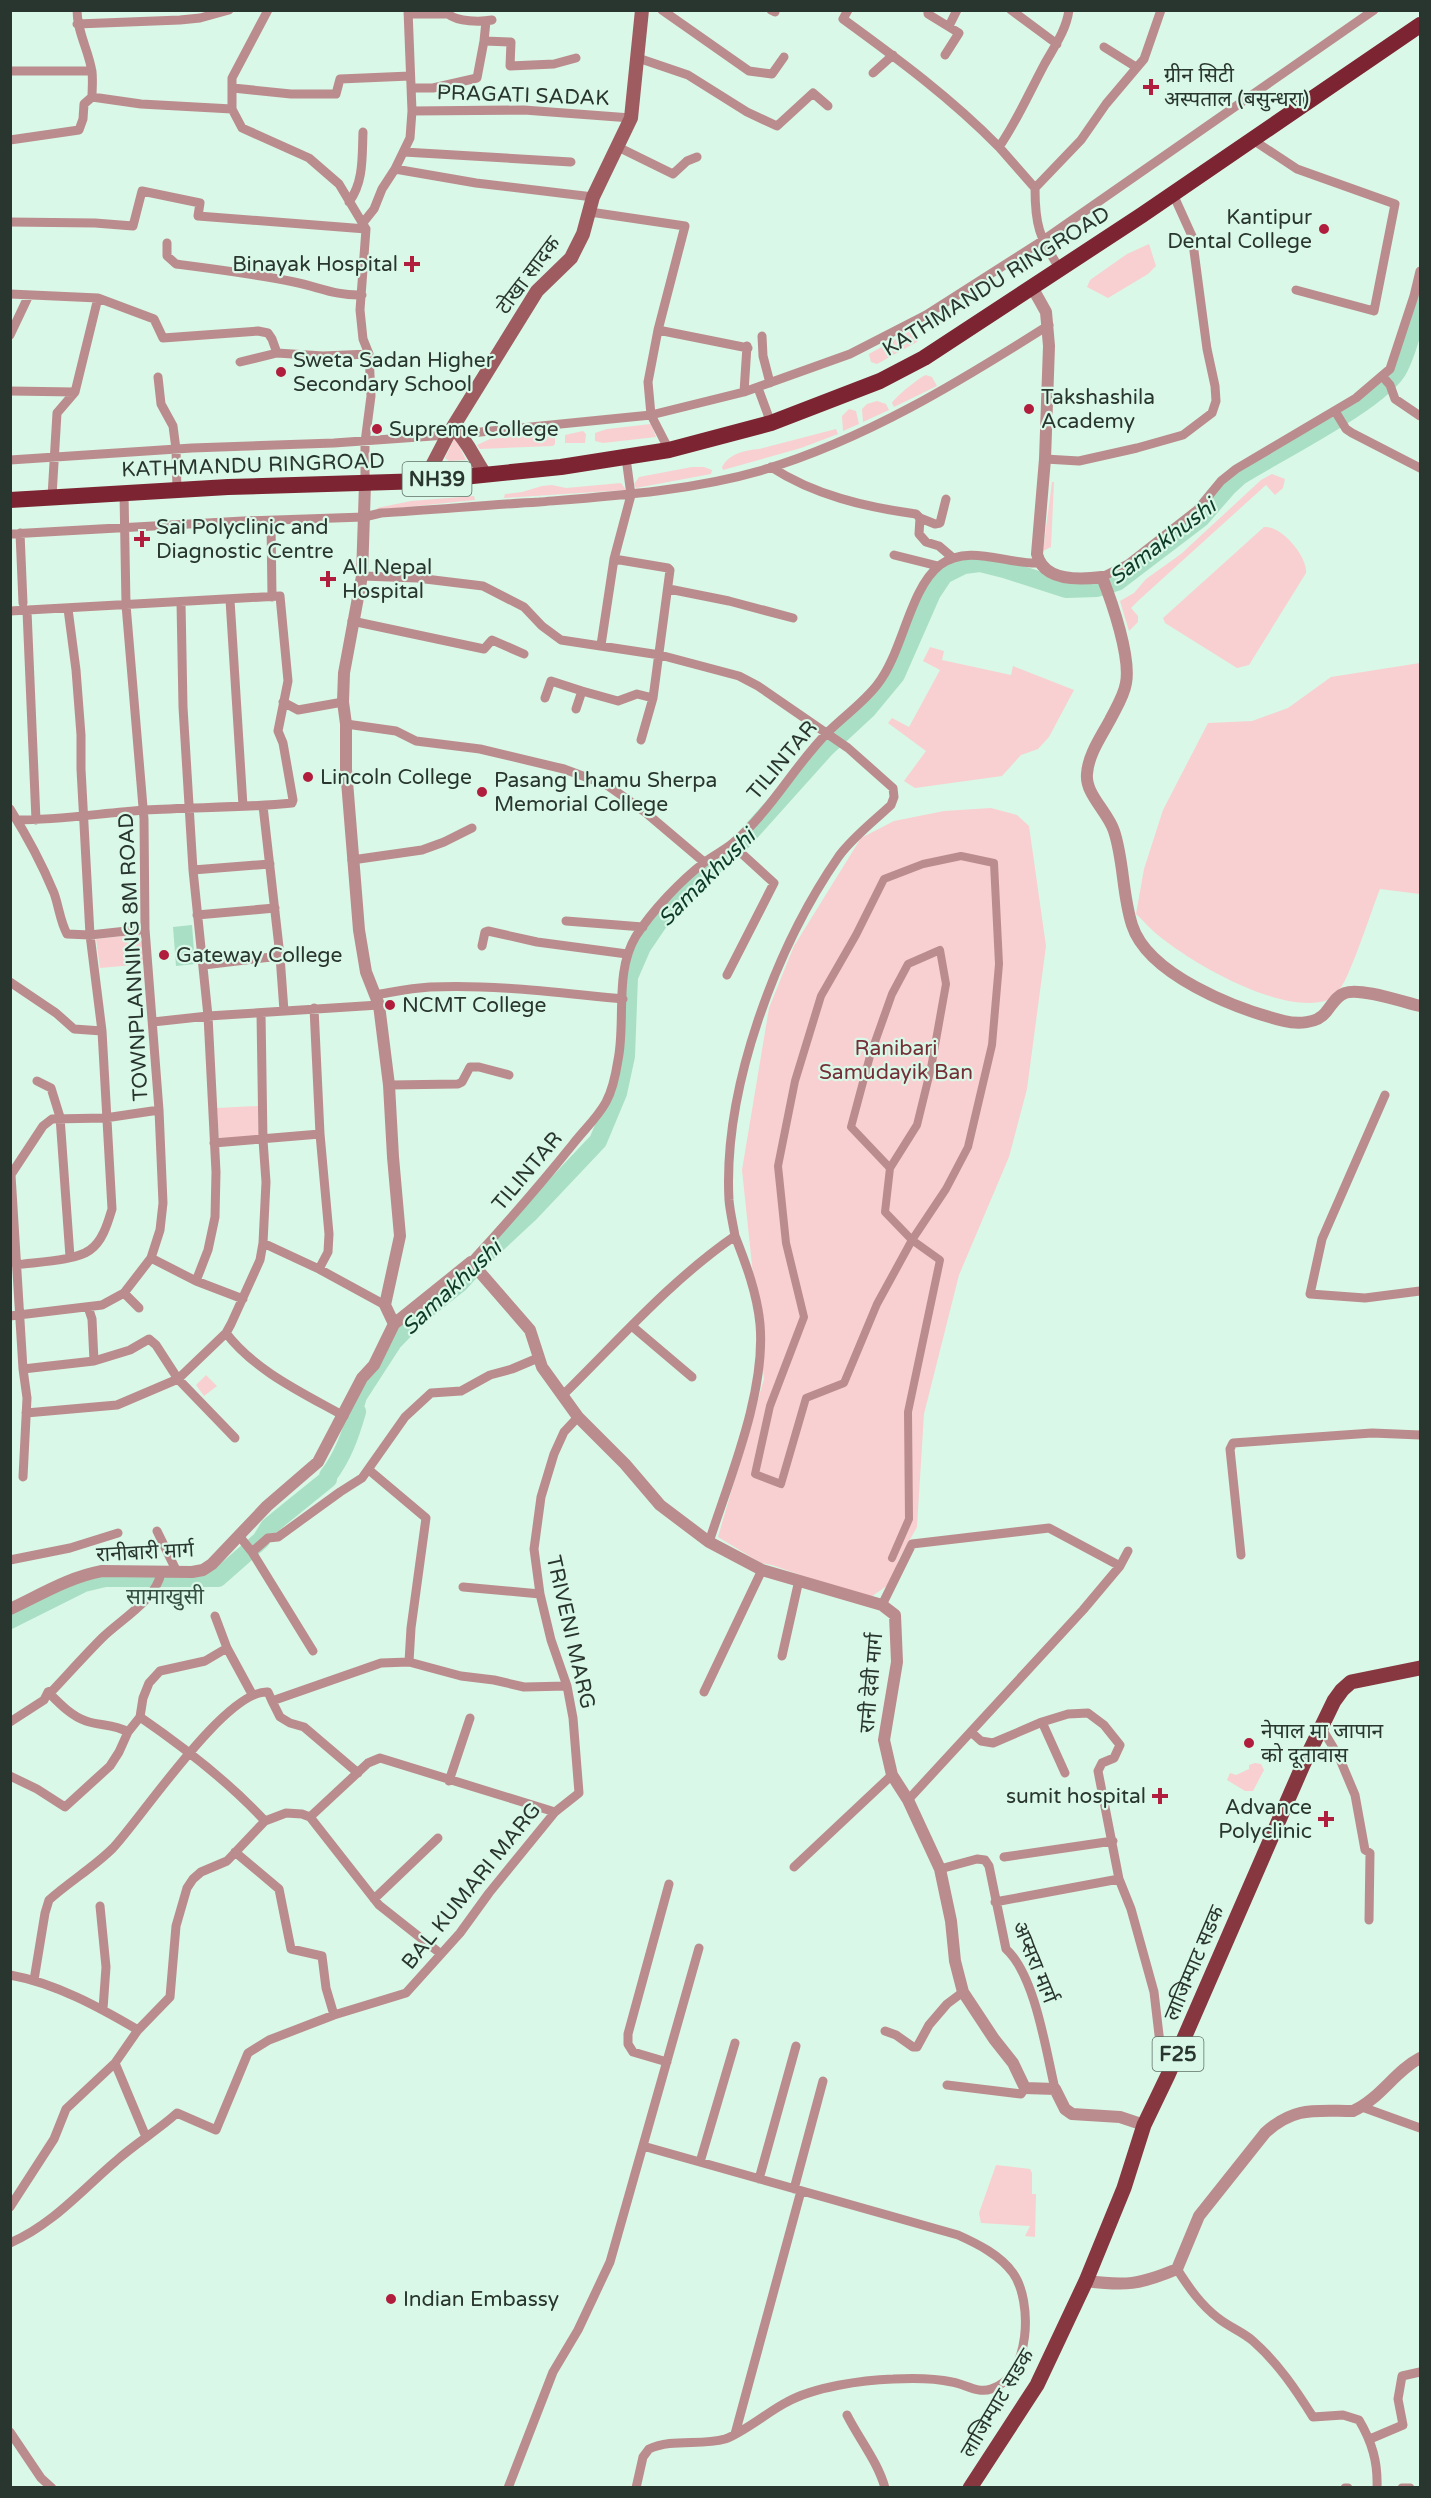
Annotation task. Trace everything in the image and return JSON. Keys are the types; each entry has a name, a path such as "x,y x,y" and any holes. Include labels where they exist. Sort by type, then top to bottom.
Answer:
{"highway":[{"name":"KATHMANDU RINGROAD","path":"10,500 177,490 424,481 626,458 712,440 771,423 871,385 915,363 972,328 1173,194 1420,25"}],"main road":[{"name":"टोखा सादक","path":"424,481 537,291 571,258 616,146 632,118 642,10"},
{"path":"454,432 485,474"},
{"name":"लाजिम्पाट सडक","path":"970,2487 1037,2385 1086,2281 1124,2188 1144,2125 1321,1727 1338,1695 1351,1682 1420,1668"}],"street":[{"path":"10,140 79,130 83,119 84,104 92,97 92,71 83,36 77,24 77,10"},
{"path":"77,24 180,20 200,18 229,10"},
{"path":"268,10 232,78 232,109 242,128 309,158 339,184 364,226"},
{"path":"662,10 749,71 772,74 784,57"},
{"path":"848,10 843,19 944,94 999,147 1035,188 1038,230 1042,241 1060,269"},
{"path":"928,10 928,14 959,33 945,55"},
{"path":"949,26 957,10"},
{"path":"1011,10 1057,44"},
{"path":"999,147 1016,122 1057,44 1067,23 1069,10"},
{"path":"1035,188 1081,140 1106,104 1144,59 1161,10"},
{"path":"10,460 176,449 365,442 651,415 744,393 850,354 896,332 1042,241 1374,10"},
{"path":"385,1305 400,1236 389,1085 377,1000 366,972 359,930 345,770 343,702 344,673 362,576 365,442 370,396 369,354 363,339 360,310 364,226 410,138 412,111 410,76 408,12 448,14 452,18 489,20 477,78 433,88 411,88"},
{"path":"484,41 511,42 510,66 554,64 576,58"},
{"path":"1104,47 1136,67"},
{"path":"873,73 893,55"},
{"path":"638,58 688,75 747,112 777,126 813,93 828,106"},
{"path":"10,71 92,71"},
{"path":"233,88 291,94 336,94 340,79 410,76"},
{"path":"92,97 141,104 232,109"},
{"name":"PRAGATI SADAK","path":"412,111 516,110 632,118"},
{"path":"349,202 356,193 360,177 363,132"},
{"path":"1253,140 1297,169 1395,204 1374,311 1296,290"},
{"path":"616,146 673,174 687,161 697,157"},
{"path":"404,152 571,162"},
{"path":"395,169 476,183 594,197"},
{"path":"10,222 133,226 142,191 200,203 198,216 364,226"},
{"path":"1045,459 1087,460 1148,445 1183,435 1212,412 1216,402 1215,386 1207,349 1192,237 1173,194"},
{"path":"590,212 685,226 658,330 648,382 651,415 669,450"},
{"path":"168,243 167,256 176,264 317,286 342,296 362,295"},
{"path":"1032,287 1046,312 1049,325 1045,459 1036,542 1039,563 1048,571 1061,576 1103,580 1128,564 1197,510 1221,482 1241,466 1337,415 1356,398 1386,380 1417,298 1420,271"},
{"path":"10,294 98,298 154,319 163,338 258,331 268,333 273,339 277,353"},
{"path":"10,335 29,295"},
{"path":"52,496 57,413 75,392 98,298"},
{"path":"36,820 25,607 15,534 364,517 381,513 631,495 741,475 771,467 842,440 918,404 1049,325"},
{"path":"658,330 747,347 744,393"},
{"path":"762,336 763,356 770,383"},
{"path":"240,362 277,353 323,356 369,354"},
{"path":"158,377 161,404 172,426 176,449 177,490"},
{"path":"1386,380 1395,399 1420,416"},
{"path":"758,388 771,423"},
{"path":"10,391 75,392"},
{"path":"1337,415 1352,433 1420,468"},
{"path":"601,645 614,559 631,495 626,458"},
{"path":"771,467 815,490 846,500 916,514 935,524 940,523 946,499"},
{"name":"TOWNPLANNING 8M ROAD","path":"15,1315 102,1305 124,1293 151,1258 160,1230 163,1203 159,1110 145,929 143,810 126,605 124,493"},
{"path":"920,518 919,534 926,542 939,546 953,558"},
{"path":"271,522 272,597"},
{"path":"894,555 938,566"},
{"name":"TILINTAR","path":"471,1262 531,1197 606,1102 618,1061 627,954 643,927 678,885 704,862 733,843 781,792 827,733 866,699 891,663 926,581 938,566 953,558 972,555 1020,563 1039,563"},
{"path":"614,559 668,568 671,574 653,698 641,740"},
{"path":"362,576 417,578 483,586 524,607 542,626 561,640 660,656 739,676 758,686 848,748 893,788 894,797 891,805 840,855 796,928 760,1014 742,1077 733,1133 729,1200 735,1236 751,1278 760,1324 759,1366 750,1413 709,1542"},
{"path":"1103,580 1122,644 1127,682 1090,760 1086,778 1115,832 1131,922 1143,947 1162,966 1199,988 1233,1004 1286,1021 1317,1019 1324,1015 1337,998 1352,992 1420,1006"},
{"path":"669,589 729,600 793,618"},
{"path":"10,611 25,607 68,609 280,596 288,681 278,731 283,742 293,801 263,806 190,807 84,817 17,820"},
{"path":"230,600 243,806"},
{"path":"181,602 183,707 196,915 204,965 208,1016 214,1143 215,1217 208,1250 196,1281"},
{"path":"16,1265 70,1257 91,1250 106,1228 112,1209 105,1118 102,1031 90,935 76,670 68,609"},
{"path":"352,621 484,649 492,640 524,654"},
{"path":"545,698 551,681 618,701 637,694 653,698"},
{"path":"576,709 582,691"},
{"path":"283,702 298,710 343,702"},
{"path":"345,724 396,731 416,741 480,749 564,769 607,785 645,812 704,862"},
{"path":"263,806 284,1011"},
{"path":"10,809 41,863 67,934 90,935 145,929"},
{"path":"352,860 422,850 472,828"},
{"path":"727,975 774,883 733,843"},
{"path":"961,856 994,863 999,964 992,1045 968,1147 946,1189 912,1240 877,1304 844,1383 806,1398 782,1484 755,1474 770,1406 804,1317 786,1243 778,1166 795,1081 821,996 856,935 884,879 923,864 961,856"},
{"path":"193,870 270,864"},
{"path":"196,915 275,908"},
{"path":"566,921 643,927"},
{"path":"482,946 485,932 488,931 537,942 627,954"},
{"path":"890,1168 850,1127 870,1056 892,994 908,964 940,950 946,984 931,1068 917,1125 890,1168 885,1212 912,1240 940,1260 908,1412 909,1519 892,1558"},
{"path":"204,965 280,956"},
{"path":"10,982 56,1013 74,1029 102,1031"},
{"path":"153,1022 284,1011 377,1000 427,987 520,989 623,999"},
{"path":"314,1008 320,1134 329,1234 328,1252 319,1269"},
{"path":"26,1413 117,1406 178,1379 226,1332 260,1260 263,1243 266,1182 261,1013"},
{"path":"389,1085 458,1084 462,1082 470,1067 479,1067 509,1075"},
{"path":"37,1081 51,1088 60,1118 70,1257"},
{"path":"1385,1095 1322,1239 1310,1294 1365,1298 1420,1291"},
{"path":"23,1477 27,1398 15,1315 16,1265 10,1176 43,1126 52,1119 105,1118 159,1110"},
{"path":"214,1143 320,1134"},
{"path":"564,1394 633,1327 664,1293 711,1252 735,1236"},
{"path":"263,1243 319,1269 385,1305 394,1324 471,1262"},
{"path":"151,1258 196,1281 243,1299"},
{"name":"रानी देवी मार्ग","path":"471,1262 530,1330 538,1358 578,1417 625,1464 660,1505 709,1542 762,1570 882,1605 895,1615 897,1662 884,1740 892,1775 908,1800 940,1869 951,1922 955,1961 963,1992 994,2040 1014,2063 1025,2088"},
{"path":"124,1293 139,1308"},
{"path":"88,1307 92,1319 94,1361"},
{"name":"रानीबारी मार्ग","path":"10,1609 76,1577 90,1573 102,1571 160,1577 177,1572 202,1570 246,1544 267,1506 318,1462 362,1378 374,1365 394,1324"},
{"path":"633,1327 692,1377"},
{"path":"226,1332 242,1352 273,1375 344,1416"},
{"path":"23,1369 94,1361 130,1350 149,1339 156,1345 178,1379 235,1438"},
{"path":"313,1651 246,1544 279,1537 339,1492 362,1478 405,1417 431,1393 461,1391 490,1375 538,1358"},
{"name":"TRIVENI MARG","path":"578,1417 564,1432 554,1455 541,1497 534,1549 540,1594 555,1656 567,1686 573,1718 579,1793"},
{"path":"1241,1555 1230,1449 1233,1443 1372,1433 1420,1435"},
{"path":"369,1470 426,1518 411,1628 409,1662"},
{"path":"882,1605 912,1544 1049,1528 1120,1566"},
{"path":"157,1531 177,1572"},
{"path":"10,1560 70,1548 118,1533"},
{"path":"908,1800 1083,1610 1120,1566 1128,1551"},
{"path":"705,1692 762,1570"},
{"path":"10,1722 44,1700 48,1692 53,1690 102,1637 142,1604 160,1577"},
{"path":"782,1656 800,1580"},
{"path":"464,1587 540,1594"},
{"path":"214,1616 226,1648 252,1694"},
{"path":"10,1776 37,1789 65,1807 110,1766 128,1732 140,1717 143,1698 149,1683 160,1671 205,1661 226,1648"},
{"path":"273,1701 381,1663 409,1662 461,1676 524,1687 567,1686"},
{"path":"48,1692 70,1713 87,1721 118,1726 128,1732"},
{"path":"34,1980 49,1900 110,1851 218,1721 252,1694 268,1692 280,1717 304,1727 357,1773"},
{"path":"971,1732 981,1741 993,1743 1042,1722 1068,1714 1088,1713 1104,1725 1120,1745 1114,1758 1102,1762 1098,1771 1103,1807 1113,1841 1119,1879 1131,1909 1152,1982 1161,2052 1168,2075"},
{"path":"140,1717 191,1753 244,1798 265,1821"},
{"path":"449,1781 470,1719"},
{"path":"1042,1722 1065,1773"},
{"path":"1321,1727 1339,1757 1355,1794 1365,1850 1370,1853 1369,1920"},
{"path":"310,1817 368,1763 380,1758 555,1812"},
{"path":"794,1867 892,1775"},
{"name":"BAL KUMARI MARG","path":"146,2137 154,2134 177,2114 216,2130 248,2054 269,2040 334,2015 406,1993 441,1954 555,1812 579,1793"},
{"path":"10,2207 54,2139 66,2109 115,2063 138,2030 170,1997 176,1926 187,1888 201,1872 226,1861 265,1821 286,1813 310,1817 374,1899 441,1954"},
{"path":"374,1899 438,1838"},
{"path":"1004,1857 1113,1841"},
{"path":"235,1852 279,1889 291,1949 322,1956 326,1988 334,2015"},
{"name":"अप्सरा मार्ग","path":"940,1869 977,1859 985,1860 990,1866 995,1902 1006,1949 1015,1956 1023,1972 1055,2089"},
{"path":"995,1902 1119,1879"},
{"path":"666,2062 633,2052 628,2044 628,2034 669,1884"},
{"path":"100,1906 106,1967 103,2009"},
{"path":"508,2487 553,2372 602,2283 644,2146 699,1948"},
{"path":"10,1975 34,1980 103,2009 138,2030"},
{"path":"885,2031 917,2047 929,2025 947,2004 963,1992"},
{"path":"700,2163 735,2043"},
{"path":"759,2179 796,2046"},
{"path":"1086,2281 1116,2284 1147,2282 1177,2270 1199,2216 1265,2133 1277,2122 1293,2113 1353,2111 1362,2107 1403,2070 1420,2058"},
{"path":"10,2243 31,2234 146,2137 115,2063"},
{"path":"735,2434 798,2190 823,2081"},
{"path":"947,2085 1021,2094 1025,2088 1055,2089 1065,2109 1072,2114 1120,2117 1144,2125"},
{"path":"1362,2107 1420,2128"},
{"path":"636,2487 643,2457 648,2449 687,2442 725,2439 788,2401 815,2390 893,2379 951,2381 980,2390 991,2390 1012,2374 1023,2347 1025,2325 1022,2287 1012,2271 993,2254 958,2235 644,2146"},
{"path":"1177,2270 1196,2297 1218,2318 1251,2339 1262,2349 1293,2384 1313,2417 1350,2416 1359,2420 1370,2439 1377,2468 1377,2487"},
{"path":"1370,2439 1403,2426 1398,2399 1402,2376 1420,2373"},
{"path":"847,2415 881,2472 885,2487"},
{"path":"10,2432 41,2482 52,2487"},
{"path":"1402,2487 1410,2487"}],"green space":[{"path":"1149,244 1156,266 1148,274 1108,298 1087,287 1090,280 1127,254"},
{"path":"910,331 915,332 919,337 917,342 877,364 871,362 869,354"},
{"path":"926,375 932,377 937,386 894,407 892,403 897,397"},
{"path":"877,401 886,404 889,410 863,422 862,409 867,404"},
{"path":"849,409 856,411 859,424 843,431 842,416"},
{"path":"651,424 656,437 603,443 595,441 595,433 607,429"},
{"path":"836,429 838,434 801,448 723,470 722,467 729,459 748,450"},
{"path":"583,431 586,434 585,443 565,443 565,435"},
{"path":"541,434 555,436 555,444 553,446 480,449 477,445 490,439"},
{"path":"455,437 466,460 449,461 445,458"},
{"path":"692,467 704,467 712,470 711,474 636,488 634,484 639,477"},
{"path":"1272,474 1285,479 1283,488 1275,495 1266,485 1139,600 1131,608 1138,616 1138,622 1129,631 1120,601 1134,593 1146,579 1181,554 1261,480"},
{"path":"1052,482 1054,482 1051,547 1043,551"},
{"path":"621,483 626,490 504,498 505,494 542,486 552,485 566,488"},
{"path":"474,496 475,500 378,510 377,508 411,501"},
{"path":"1264,527 1278,531 1292,543 1303,559 1306,573 1249,665 1237,668 1165,623 1163,618"},
{"path":"930,647 944,651 942,660 1011,675 1013,666 1074,690 1049,737 1038,749 1021,755 1002,776 915,788 904,781 926,751 888,723 892,718 909,727 940,670 923,661"},
{"path":"1420,663 1420,894 1380,889 1349,973 1335,995 1325,1001 1306,1003 1284,1000 1238,984 1175,948 1156,934 1136,914 1144,869 1163,810 1208,723 1252,721 1288,708 1331,677"},
{"name":"Ranibari Samudayik Ban","path":"991,808 1017,815 1029,826 1046,946 1027,1089 1009,1157 959,1275 924,1414 917,1527 899,1559 891,1583 868,1599 761,1563 718,1537 764,1379 742,1170 769,1008 794,946 861,838 894,821 944,811"},
{"path":"140,934 145,964 100,968 96,939"},
{"path":"258,1106 259,1138 219,1140 217,1108"},
{"path":"206,1375 217,1386 204,1396 196,1385"},
{"path":"1261,1764 1264,1770 1253,1791 1245,1791 1227,1780 1230,1773 1236,1775 1249,1769 1249,1765"},
{"path":"996,2165 1030,2169 1032,2194 1036,2194 1035,2237 1025,2236 1030,2226 981,2223 979,2213"}],"shaded area":[{"path":"192,925 195,964 176,966 173,927"}],"waterway":[{"name":"Samakhushi","path":"10,1620 84,1583 105,1578 218,1578 261,1540 269,1527 328,1479 349,1438 357,1412 354,1410 358,1396 393,1342 416,1318 460,1283 598,1141 618,1093 626,1056 629,977 642,947 663,916 699,878 739,845 825,749 867,710 896,675 932,593 944,575 964,565 980,563 1066,589 1097,588 1117,582 1201,518 1240,476 1327,426 1390,381 1406,353 1420,303"}],"place":[{"name":"ग्रीन सिटी अस्पताल (बसुन्धरा)","path":"1151,87"},
{"name":"Kantipur Dental College","path":"1324,229"},
{"name":"Binayak Hospital","path":"412,264"},
{"name":"Sweta Sadan Higher Secondary School","path":"281,372"},
{"name":"Takshashila Academy","path":"1029,409"},
{"name":"Supreme College","path":"377,429"},
{"name":"Sai Polyclinic and Diagnostic Centre","path":"142,539"},
{"name":"All Nepal Hospital","path":"328,579"},
{"name":"Lincoln College","path":"308,777"},
{"name":"Pasang Lhamu Sherpa Memorial College","path":"482,792"},
{"name":"Gateway College","path":"164,955"},
{"name":"NCMT College","path":"390,1005"},
{"name":"नेपाल मा जापान को दूतावास","path":"1249,1743"},
{"name":"sumit hospital","path":"1160,1796"},
{"name":"Advance Polyclinic","path":"1326,1819"},
{"name":"Indian Embassy","path":"391,2299"}],"district":[{"name":"सामाखुसी","path":"165,1596"}]}
